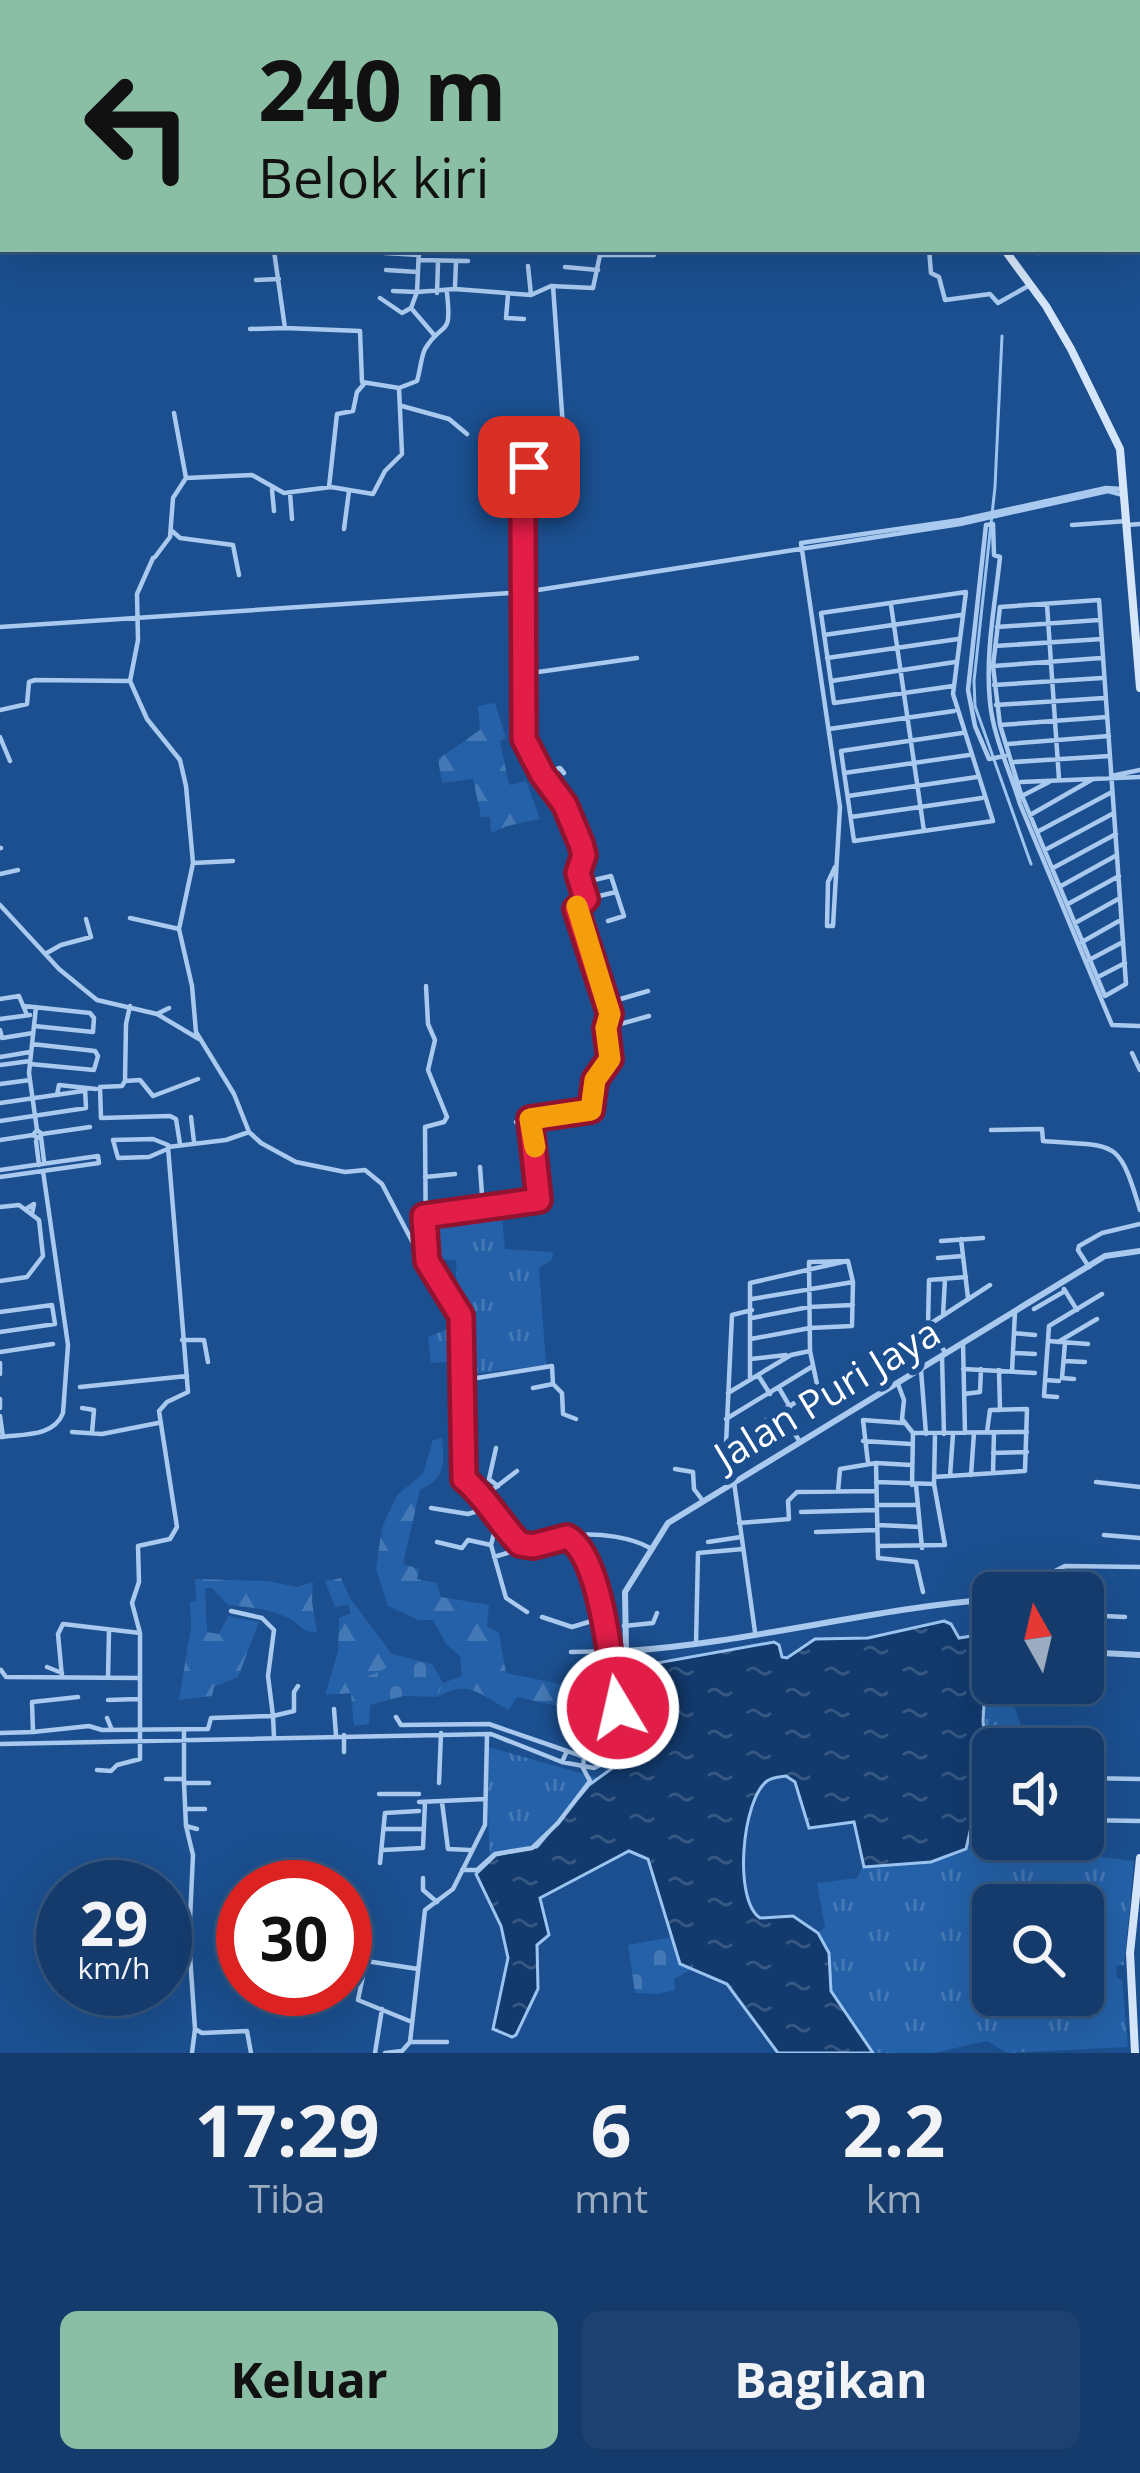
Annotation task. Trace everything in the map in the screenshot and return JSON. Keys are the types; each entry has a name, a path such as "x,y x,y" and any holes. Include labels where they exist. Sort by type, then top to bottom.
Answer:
{"main road":[{"path":"1006,252 1088,379 1120,449 1140,684"},
{"path":"1136,2053 1133,1907 1140,1861"}],"street":[{"path":"274,252 285,328"},
{"path":"401,252 468,261"},
{"path":"393,291 531,295 553,286 593,288 600,255 655,252"},
{"path":"928,252 945,300 990,293 998,304 1030,285"},
{"path":"380,298 403,313 411,308 419,255"},
{"path":"437,292 438,260"},
{"path":"455,286 456,261"},
{"path":"528,266 531,295"},
{"path":"565,267 598,270"},
{"path":"386,270 418,272"},
{"path":"256,280 278,279"},
{"path":"553,286 565,454 556,463 529,466 523,520 524,739 565,805 581,844 580,883 592,920"},
{"path":"364,384 399,388 417,381 426,349 445,332 447,293"},
{"path":"508,295 506,318 524,320"},
{"path":"411,308 435,336"},
{"path":"250,329 362,332 364,384"},
{"path":"329,487 337,414 353,411 364,384"},
{"path":"187,478 252,475 272,490 290,493 329,487 374,494 382,474 400,458 399,388"},
{"path":"402,406 448,419 467,434"},
{"path":"174,412 187,478 173,498 171,530 137,594 138,640 130,681 147,719 180,760 191,811 193,863 179,929 200,1039 234,1094 250,1132 287,1159 365,1170 382,1184 399,1220 460,1310 464,1477 525,1547"},
{"path":"830,926 831,882 841,828 801,543 960,520 1106,488 1122,470"},
{"path":"1106,488 1125,494"},
{"path":"272,490 274,512"},
{"path":"344,530 349,491"},
{"path":"0,627 525,592 1005,516 1108,491 1125,494"},
{"path":"290,493 292,519"},
{"path":"1005,756 993,759 975,726 968,690 990,524 994,555 1000,559 990,705 1005,756 1034,841 1112,1025 1140,1026"},
{"path":"1072,525 1140,524"},
{"path":"171,530 180,538 233,545 239,575"},
{"path":"953,686 834,704 820,613 966,592 955,662 955,711 993,821 854,841 841,751 962,733"},
{"path":"1099,600 1126,984 1105,996 1022,796 1000,725 990,665 1000,607 1099,600"},
{"path":"891,603 924,831"},
{"path":"1047,604 1056,779"},
{"path":"824,635 962,615"},
{"path":"997,626 1100,620"},
{"path":"827,658 959,639"},
{"path":"995,646 1102,639"},
{"path":"524,674 637,658"},
{"path":"973,665 1103,658"},
{"path":"830,680 955,662"},
{"path":"994,685 1105,678"},
{"path":"0,710 28,704 29,682 35,680 130,681"},
{"path":"996,705 1106,698"},
{"path":"829,729 955,711"},
{"path":"1000,725 1107,717"},
{"path":"1008,744 1108,736"},
{"path":"0,737 10,761"},
{"path":"844,773 969,755"},
{"path":"1013,762 1110,756"},
{"path":"542,774 560,768 564,773"},
{"path":"1018,782 1140,774"},
{"path":"848,796 976,776"},
{"path":"1030,815 1098,777"},
{"path":"1022,796 1056,779"},
{"path":"1037,832 1112,791"},
{"path":"851,818 983,798"},
{"path":"1046,850 1114,813"},
{"path":"1053,868 1116,834"},
{"path":"1060,886 1117,855"},
{"path":"193,863 233,861"},
{"path":"0,874 18,870"},
{"path":"580,883 611,876 624,916 608,921"},
{"path":"1068,904 1119,876"},
{"path":"515,1122 591,1110 595,1080 610,1059 606,1028 610,1020 576,912 577,904 586,899 616,892"},
{"path":"1075,923 1120,898"},
{"path":"0,904 45,954 97,1000 157,1015 200,1039"},
{"path":"130,918 179,929"},
{"path":"45,954 91,937 86,919"},
{"path":"1082,941 1122,920"},
{"path":"1089,960 1123,941"},
{"path":"1098,977 1125,963"},
{"path":"426,986 428,1024 435,1040 428,1070 447,1119 425,1127 427,1261"},
{"path":"607,1003 648,992"},
{"path":"0,999 19,996 33,1012"},
{"path":"125,1082 130,1006"},
{"path":"157,1015 169,1008"},
{"path":"0,1399 2,1437 48,1430 61,1421 68,1345 30,1079 33,1012"},
{"path":"0,1019 33,1012 90,1013 94,1018 93,1032 1,1034"},
{"path":"606,1028 649,1016"},
{"path":"31,1048 95,1051 98,1056 94,1070 0,1061 31,1048"},
{"path":"1132,1053 1140,1070"},
{"path":"0,1084 30,1079"},
{"path":"180,1144 176,1119 170,1116 101,1118 100,1085 142,1081 153,1096 198,1079"},
{"path":"0,1103 57,1095 59,1085 96,1089"},
{"path":"0,1121 86,1108 85,1089"},
{"path":"191,1117 194,1142"},
{"path":"424,1216 534,1202 541,1197 530,1119"},
{"path":"0,1140 90,1126"},
{"path":"991,1130 1042,1129 1043,1142 1080,1143 1117,1153 1124,1160 1140,1210"},
{"path":"168,1147 153,1138 113,1140 118,1158 149,1157 180,1144 250,1132"},
{"path":"98,1770 111,1771 139,1760 140,1634 132,1603 139,1582 138,1546 170,1539 177,1527 158,1423 163,1405 187,1395 168,1147"},
{"path":"0,1174 72,1163"},
{"path":"480,1167 483,1208"},
{"path":"423,1177 455,1174"},
{"path":"29,1212 38,1198 47,1197"},
{"path":"0,1208 19,1205 39,1220 43,1256 27,1277 0,1281"},
{"path":"1087,1265 1078,1247 1098,1235 1140,1224"},
{"path":"940,1241 983,1238"},
{"path":"961,1239 968,1298"},
{"name":"Jalan Puri Jaya","path":"626,1652 625,1592 668,1522 698,1494 734,1483 943,1353 1063,1288 1087,1265 1108,1255 1140,1251"},
{"path":"938,1258 963,1256"},
{"path":"751,1339 810,1328 852,1326 854,1305 853,1282 848,1261 810,1262 809,1307 810,1328 810,1351 818,1389 725,1444 732,1315 809,1307 854,1305"},
{"path":"750,1380 749,1284 809,1270"},
{"path":"950,1476 943,1353 928,1326 928,1280 965,1277"},
{"path":"943,1315 945,1279"},
{"path":"752,1299 853,1282"},
{"path":"928,1326 990,1285"},
{"path":"1034,1310 1063,1288 1076,1310"},
{"path":"1057,1397 1044,1396 1049,1326 1102,1294"},
{"path":"0,1312 52,1305 55,1324 0,1332"},
{"path":"1012,1371 1015,1312"},
{"path":"1062,1342 1097,1319"},
{"path":"1048,1341 1086,1344 1084,1327"},
{"path":"1014,1333 1035,1335"},
{"path":"182,1340 203,1339 208,1362"},
{"path":"1062,1342 1062,1378 1074,1379"},
{"path":"963,1343 971,1474"},
{"path":"0,1352 53,1344"},
{"path":"751,1359 810,1351"},
{"path":"1014,1353 1035,1354"},
{"path":"728,1393 791,1354"},
{"path":"1064,1361 1085,1362"},
{"path":"0,1363 0,1374"},
{"path":"464,1380 551,1366 553,1384 562,1393 563,1414 576,1419"},
{"path":"726,1419 813,1366"},
{"path":"964,1369 1035,1373"},
{"path":"921,1370 926,1434"},
{"path":"964,1394 981,1392 981,1370"},
{"path":"1000,1370 1000,1410"},
{"path":"758,1375 770,1394"},
{"path":"80,1387 187,1376"},
{"path":"1045,1380 1059,1381"},
{"path":"533,1388 553,1384"},
{"path":"898,1384 904,1400 903,1423"},
{"path":"778,1388 790,1407"},
{"path":"82,1408 94,1410 92,1433"},
{"path":"876,1482 914,1485 950,1476 1025,1471 1027,1409 988,1412 993,1473"},
{"path":"781,1412 798,1439"},
{"path":"923,1592 916,1562 880,1560 876,1482 863,1441 863,1420 903,1423 913,1433 926,1434 1029,1432"},
{"path":"72,1432 158,1423"},
{"path":"913,1433 922,1548"},
{"path":"878,1546 945,1545 934,1480 935,1434"},
{"path":"863,1441 912,1444"},
{"path":"496,1448 489,1479 497,1486"},
{"path":"993,1453 1027,1452"},
{"path":"838,1491 838,1470 872,1464 912,1465"},
{"path":"675,1469 690,1470 698,1494"},
{"path":"480,1492 517,1471"},
{"path":"1096,1481 1140,1487"},
{"path":"734,1483 755,1632"},
{"path":"739,1523 789,1519 788,1501 797,1492 876,1491"},
{"path":"801,1512 918,1505"},
{"path":"431,1508 468,1514 488,1508"},
{"path":"815,1532 920,1527"},
{"path":"508,1532 494,1533 490,1545 506,1598 526,1612"},
{"path":"628,1711 618,1708 605,1617 578,1535 634,1539 650,1548"},
{"path":"1104,1535 1140,1538"},
{"path":"494,1557 567,1537 578,1544"},
{"path":"708,1542 741,1537"},
{"path":"437,1542 462,1548 467,1540 490,1545"},
{"path":"693,1645 698,1553 743,1549"},
{"path":"1053,1572 1065,1566 1140,1567"},
{"path":"886,1600 887,1610"},
{"path":"571,1652 693,1645 887,1610 972,1601"},
{"path":"231,1611 262,1618 274,1630 268,1680 274,1737"},
{"path":"624,1626 652,1623 657,1613"},
{"path":"1104,1616 1125,1617"},
{"path":"542,1617 572,1627 605,1617"},
{"path":"62,1675 60,1626 140,1634"},
{"path":"108,1678 109,1630"},
{"path":"0,1744 33,1732 65,1729 112,1730 184,1741 442,1733 487,1736 583,1768 598,1767 626,1739 626,1652"},
{"path":"1104,1653 1140,1655"},
{"path":"47,1667 62,1675"},
{"path":"1,1670 3,1677 140,1678"},
{"path":"0,1733 13,1740 65,1742 210,1729 211,1718 294,1711 298,1686"},
{"path":"33,1732 32,1702 78,1697"},
{"path":"108,1700 140,1700"},
{"path":"334,1709 344,1752"},
{"path":"397,1717 401,1725 495,1725 584,1757 589,1781 535,1845 495,1854 477,1870 459,1871"},
{"path":"107,1718 112,1730"},
{"path":"65,1729 65,1742"},
{"path":"184,1730 186,1826 194,1855 192,2053"},
{"path":"439,1783 442,1733"},
{"path":"385,2053 402,2051 410,2042 425,1910 450,1893 485,1825 487,1736"},
{"path":"562,1762 567,1751"},
{"path":"1104,1778 1140,1779"},
{"path":"166,1779 209,1783"},
{"path":"383,1850 422,1849 419,1784"},
{"path":"379,1794 442,1802 485,1799"},
{"path":"442,1802 448,1849 470,1850"},
{"path":"185,1809 205,1809"},
{"path":"380,1863 385,1813 422,1811"},
{"path":"1104,1820 1140,1821"},
{"path":"186,1826 197,1829"},
{"path":"385,1829 424,1829"},
{"path":"423,1878 423,1890 437,1902"},
{"path":"412,2021 358,2000 365,1962 418,1970"},
{"path":"375,2053 382,2009"},
{"path":"194,2029 202,2033 248,2031 251,2053"},
{"path":"410,2042 447,2042"}],"green space":[{"path":"495,703 506,738 500,741 509,785 526,781 540,819 491,833 490,817 481,817 473,779 442,783 438,759 480,730 478,706"},
{"path":"501,1207 505,1249 553,1252 552,1260 539,1268 546,1365 464,1375 464,1361 431,1363 428,1337 458,1325 456,1260 430,1259 425,1218"},
{"path":"442,1438 442,1469 420,1490 403,1564 419,1569 417,1579 437,1583 441,1597 489,1605 487,1626 499,1633 506,1673 580,1688 582,1701 562,1707 517,1697 509,1710 466,1689 437,1697 443,1683 462,1676 460,1656 446,1644 433,1620 418,1620 388,1606 376,1569 382,1527 398,1494 423,1474 433,1440"},
{"path":"341,1578 350,1598 392,1654 389,1667 362,1679 370,1705 369,1724 354,1726 351,1693 325,1695 338,1651 339,1618 351,1613 348,1605 335,1607 325,1581"},
{"path":"195,1579 268,1581 297,1587 313,1582 317,1632 275,1613 228,1605 212,1588 205,1588 207,1632 219,1634 228,1616 259,1622 238,1677 214,1687 212,1696 179,1700 191,1627 190,1602 196,1601"},
{"path":"392,1654 432,1664 443,1683 437,1697 403,1696 370,1705 362,1679 389,1667"},
{"path":"984,1704 1014,1704 1021,1728 984,1728"},
{"path":"485,1746 601,1779 537,1847 490,1860"},
{"path":"972,1828 972,1860 1104,1857 1134,1861 1124,1965 1116,1966 1117,1979 1122,1979 1128,2047 1007,2053 987,2041 933,2053 873,2053 831,1991 829,1953 818,1933 825,1927 817,1883 857,1878 863,1866 931,1862 968,1847"},
{"path":"672,1937 679,1964 692,1969 674,1979 675,1990 635,1993 628,1945"}],"water":[{"path":"944,1621 959,1638 972,1636 972,1704 984,1704 984,1728 972,1728 972,1823 966,1849 931,1862 864,1867 854,1822 809,1828 795,1782 786,1776 769,1780 758,1792 747,1828 744,1872 746,1892 760,1918 793,1916 818,1933 829,1953 831,1991 873,2053 778,2053 727,1984 680,1964 648,1859 629,1851 540,1898 549,1935 537,1945 538,1989 516,2035 493,2029 508,1958 501,1926 476,1874 496,1855 537,1847 589,1785 625,1759 632,1734 635,1667 774,1642 787,1658 815,1639 868,1638"}],"waterway":[{"path":"1002,336 995,487 975,706 1031,864"}],"slow traffic":[{"path":"535,1147 530,1119 591,1110 592,1088 610,1059 606,1028 610,1014 577,906"}],"route":[{"path":"529,467 523,520 524,739 565,805 584,855 578,873 586,899 576,909 610,1014 606,1028 610,1059 592,1088 591,1110 530,1119 539,1200 424,1216 425,1248 427,1261 460,1310 464,1479 525,1547 567,1537 581,1547 604,1612 618,1708"}]}
